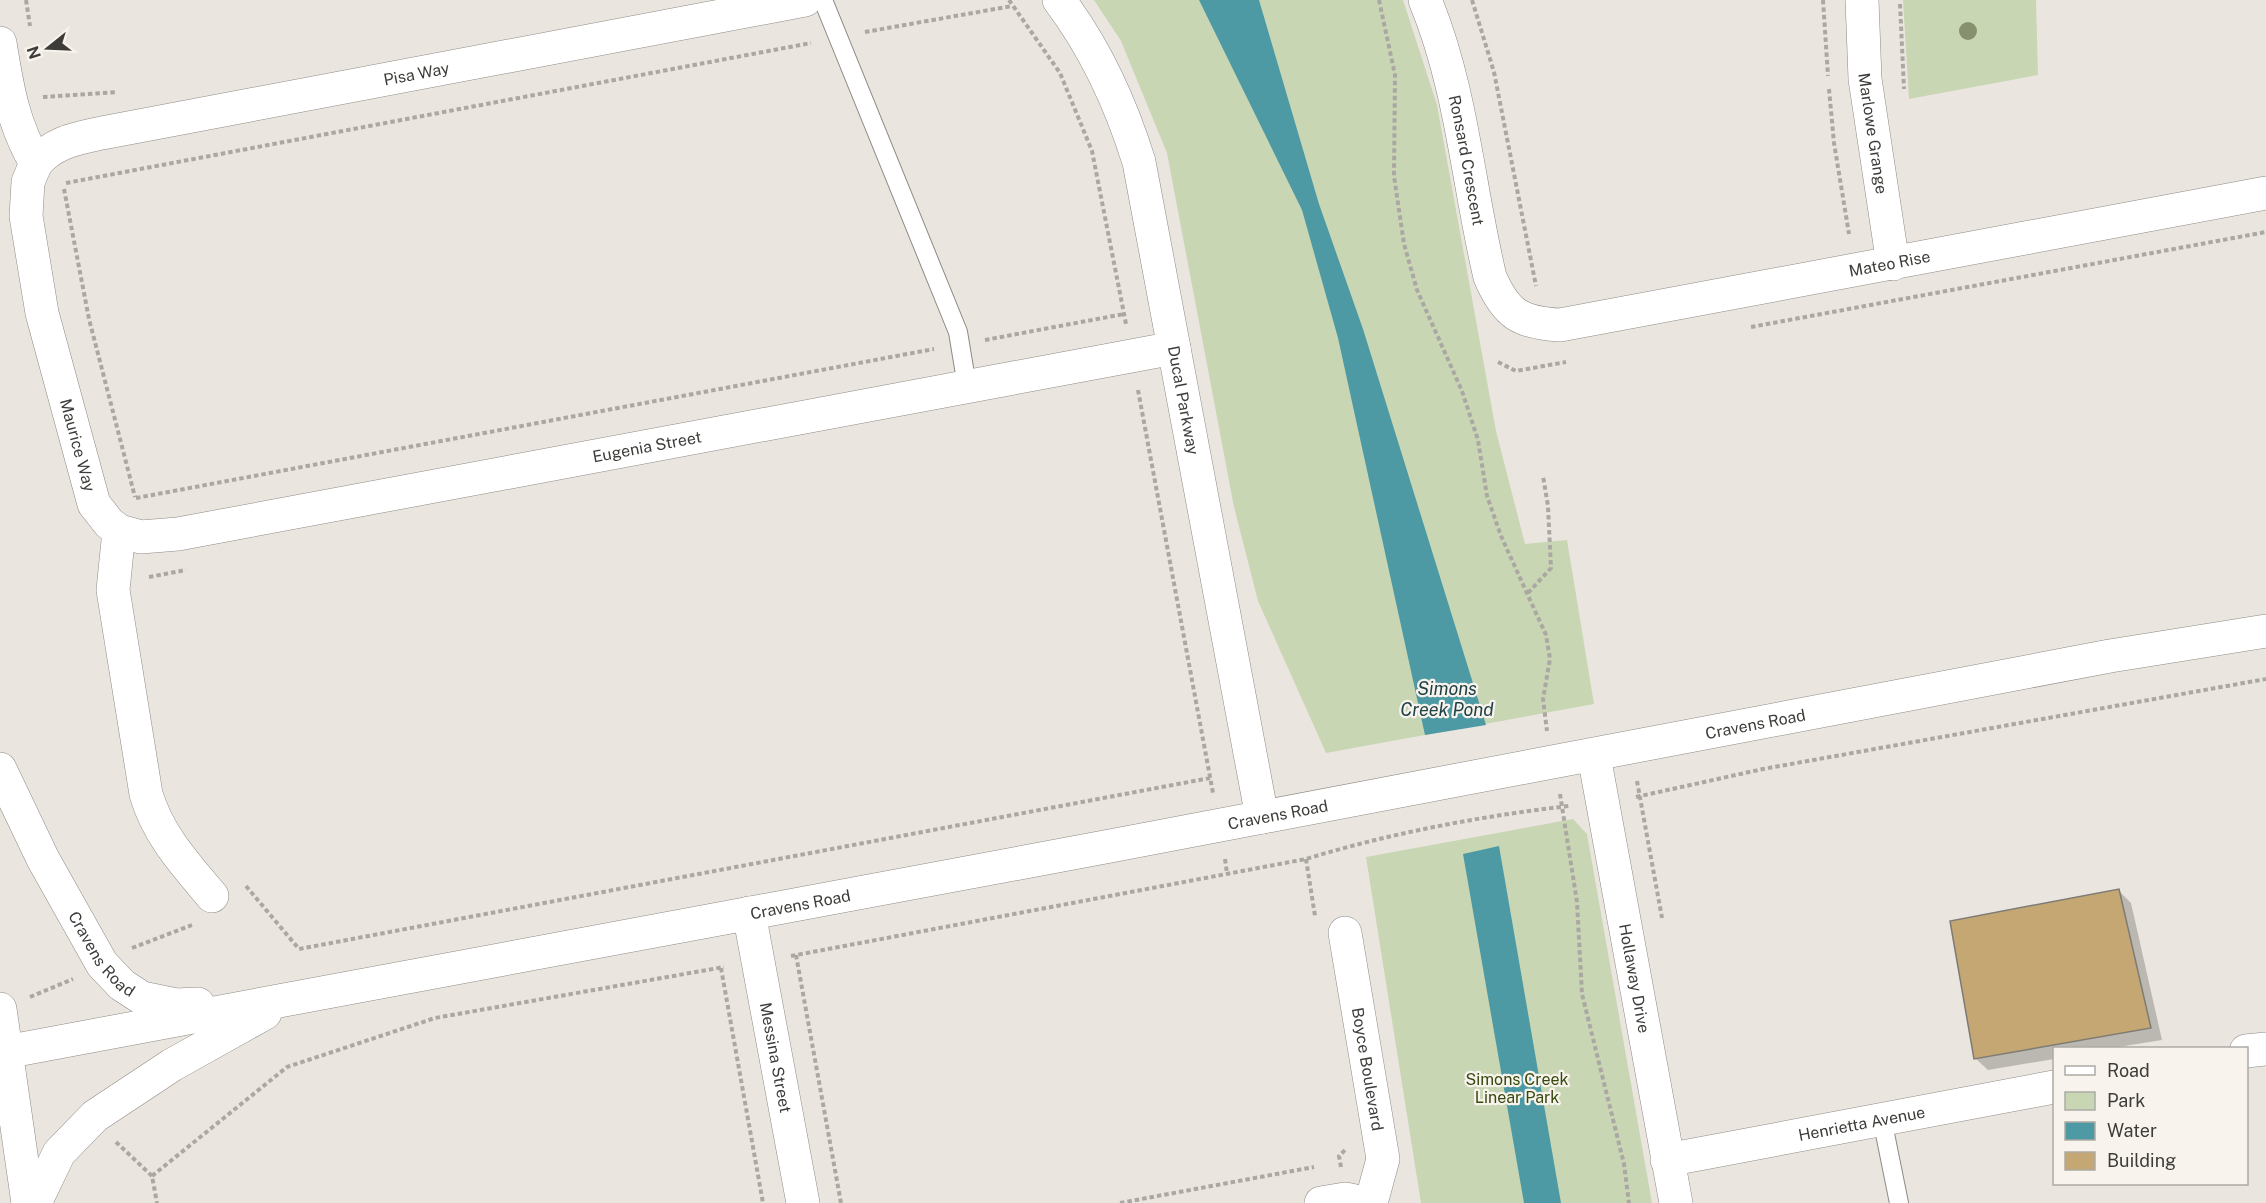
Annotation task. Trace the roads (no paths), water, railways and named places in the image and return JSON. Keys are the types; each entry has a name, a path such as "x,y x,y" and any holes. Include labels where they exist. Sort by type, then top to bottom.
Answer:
{"street":[{"name":"Ducal Parkway","path":"1059,0 1101,65 1126,122 1139,162 1262,817"},
{"name":"Ronsard Crescent","path":"1425,0 1434,22 1457,104 1490,277 1500,300 1515,315"},
{"name":"Marlowe Grange","path":"1862,0 1865,79 1893,264"},
{"name":"Pisa Way","path":"45,155 64,141 102,133 792,1"},
{"path":"0,43 12,110 25,145 45,155"},
{"name":"Maurice Way","path":"45,155 28,182 26,216 49,346 94,504 108,523 130,534"},
{"name":"Mateo Rise","path":"1515,315 1535,324 1560,325 2266,193"},
{"name":"Eugenia Street","path":"130,534 177,534 1174,348"},
{"path":"130,534 113,590 146,794 153,818 205,909"},
{"name":"Cravens Road","path":"4,1053 1594,756 2110,656 2266,631"},
{"name":"Hollaway Drive","path":"1594,756 1676,1203"},
{"name":"Cravens Road","path":"0,769 43,859 102,964 122,985 142,998 176,1005 290,999"},
{"name":"Messina Street","path":"749,913 803,1203"},
{"name":"Boyce Boulevard","path":"1345,933 1383,1159 1371,1203"},
{"name":"Cravens Road","path":"35,1203 59,1153 95,1116 172,1065 290,999"},
{"path":"0,1009 4,1053 28,1203"},
{"path":"2248,1051 2266,1049"},
{"name":"Henrietta Avenue","path":"1668,1160 2053,1087"},
{"path":"1321,1203 1345,1198 1364,1203"}],"lane":[{"path":"823,0 840,37 961,344 968,386"},
{"path":"1882,1119 1899,1203"}],"water":[{"name":"Simons Creek Pond","path":"1199,0 1259,0 1319,204 1363,329 1486,725 1425,735 1338,338 1302,210"},
{"path":"1499,846 1561,1203 1524,1203 1463,854"}],"park label":[{"name":"Simons Creek Linear Park","path":"1517,1088"}]}
